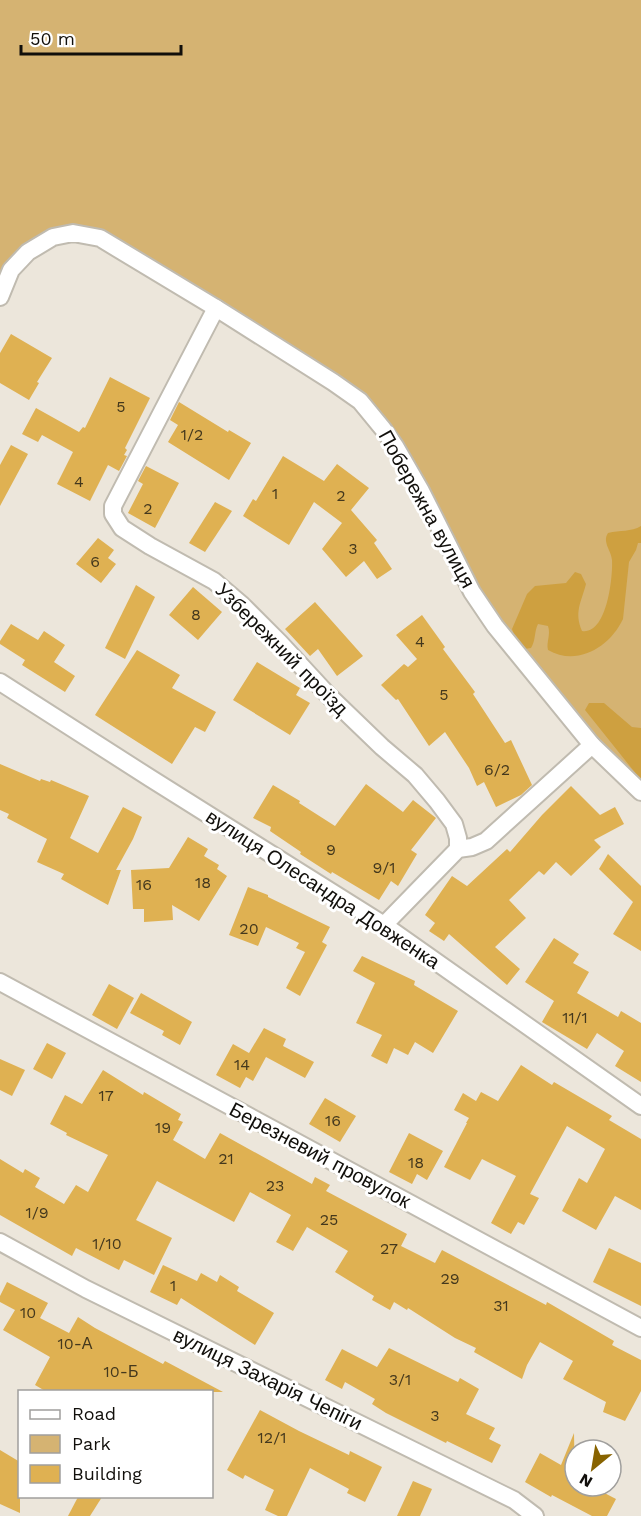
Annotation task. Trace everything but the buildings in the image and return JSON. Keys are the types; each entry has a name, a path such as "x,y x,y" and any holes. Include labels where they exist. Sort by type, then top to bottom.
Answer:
{"street":[{"name":"Побережна вулиця","path":"0,297 11,270 28,252 53,237 73,233 100,238 216,308 333,382 360,402 395,446 472,592 495,626 592,745 641,792"},
{"name":"Узбережний проїзд","path":"216,308 113,506 113,514 122,528 214,581 249,612 328,695 415,775 454,824 458,849"},
{"name":"вулиця Олесандра Довженка","path":"0,681 384,925 641,1106"},
{"path":"384,925 458,849 472,847 486,841 592,745"},
{"name":"Березневий провулок","path":"0,982 641,1328"},
{"name":"вулиця Захарія Чепіги","path":"0,1242 86,1289 514,1500 535,1516"}],"green space":[{"path":"0,0 641,0 641,786 583,723 475,590 363,398 71,225 0,283"}],"shaded area":[{"path":"641,526 641,543 638,543 629,562 623,619 610,638 601,646 581,655 559,655 548,650 548,626 538,624 531,648 524,649 517,643 512,629 527,594 535,586 566,583 575,572 581,574 586,584 578,613 580,624 582,631 591,630 603,615 610,591 612,560 606,536 608,533"},
{"path":"589,703 604,703 632,727 641,728 641,780 585,710"}]}
